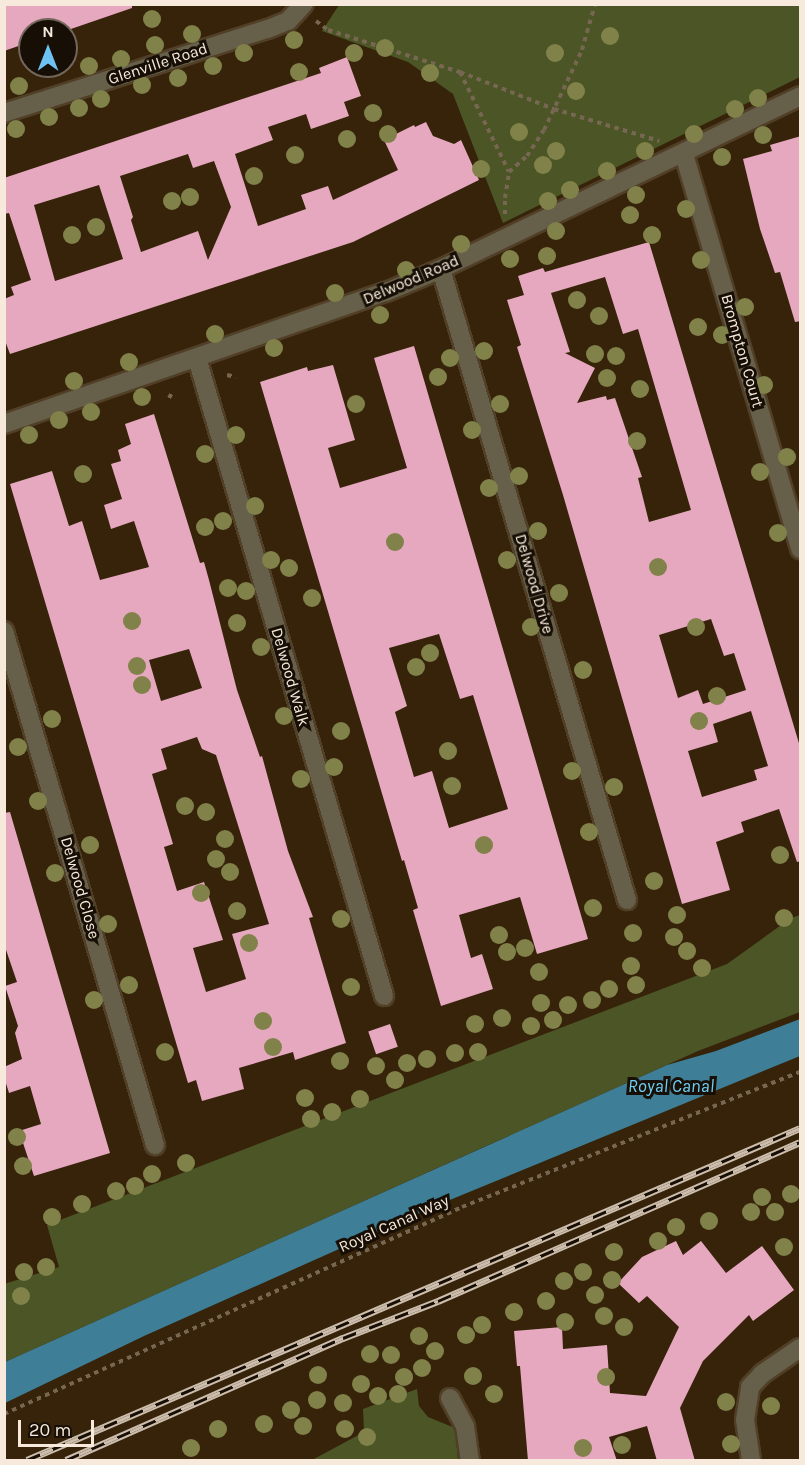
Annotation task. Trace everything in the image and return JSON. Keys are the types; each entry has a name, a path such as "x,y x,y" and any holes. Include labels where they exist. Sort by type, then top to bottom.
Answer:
{"street":[{"name":"Glenville Road","path":"4,112 268,29 288,21 302,8"},
{"name":"Delwood Road","path":"4,424 367,299 441,269 801,96"},
{"name":"Brompton Court","path":"684,154 801,549"},
{"name":"Delwood Drive","path":"441,269 627,900"},
{"name":"Delwood Walk","path":"197,358 384,996"},
{"name":"Delwood Close","path":"4,631 155,1145"},
{"path":"751,1461 745,1420 750,1387 762,1374 801,1348"},
{"path":"450,1398 465,1426 470,1461"}],"path":[{"path":"506,237 505,198 510,172 526,156 554,109 582,50 596,4"},
{"path":"302,8 328,30 459,72 554,109 656,139 684,154"},
{"path":"459,72 510,172"},
{"path":"227,375 236,377"},
{"path":"169,398 173,391"},
{"name":"Royal Canal Way","path":"4,1414 462,1207 801,1072"}],"green space":[{"path":"339,5 800,5 800,77 503,223 453,94 408,62 322,31"},
{"path":"800,915 800,1012 698,1051 5,1362 4,1284 59,1267 47,1225 727,964 791,918"},
{"path":"417,1389 419,1406 428,1417 455,1428 458,1460 312,1460 364,1432 363,1409"}],"water":[{"name":"Royal Canal","path":"800,1019 800,1056 440,1204 144,1336 5,1403 5,1362 667,1065 716,1051"}],"building":[{"path":"4,4 132,4 132,8 78,27 78,18 18,18 18,46 4,51"},
{"path":"347,57 361,96 344,102 349,116 311,129 306,114 268,127 273,140 235,154 258,226 306,209 301,195 328,186 333,200 398,170 384,140 414,125 415,127 426,122 433,136 454,144 461,140 479,180 353,242 10,354 4,338 4,299 14,295 11,287 31,280 9,213 4,214 4,178 321,73 319,68","holes":["188,154 193,168 214,161 231,207 208,260 198,231 141,252 120,176","99,185 123,259 55,281 34,205"]},
{"path":"801,136 801,321 795,322 780,272 775,273 760,229 743,159 772,151 770,145"},
{"path":"649,242 801,750 801,861 797,862 779,809 741,822 744,832 716,842 730,890 682,904 563,495 517,347 521,345 507,300 524,295 518,276 543,268 545,272","holes":["605,277 623,334 638,329 691,510 649,522 638,478 642,477 615,398 607,400 606,396 577,403 595,368 565,353 570,352 551,293","711,619 724,656 734,653 746,690 703,704 698,690 678,698 659,635","751,711 768,766 754,770 757,780 702,797 688,751 718,742 713,724"]},
{"path":"414,346 588,939 537,954 520,897 459,915 471,958 482,954 493,989 441,1006 413,910 418,908 404,860 402,861 260,382 307,367 308,371 333,365 355,440 328,448 340,488 407,468 374,358","holes":["439,634 460,699 473,695 508,809 449,828 432,771 414,777 395,712 407,706 389,648"]},
{"path":"154,414 200,563 204,562 237,690 260,757 262,756 288,851 313,917 309,918 346,1043 295,1060 293,1052 239,1068 244,1089 202,1101 196,1080 188,1083 10,484 52,471 69,526 82,521 100,580 149,567 134,521 111,529 104,505 122,499 111,464 121,461 118,450 131,444 125,424","holes":["189,649 202,688 161,701 149,660","197,737 202,749 216,755 269,924 232,934 246,979 206,992 193,948 223,940 204,882 177,891 164,847 173,844 152,774 167,769 161,749"]},
{"path":"10,812 110,1153 34,1176 19,1131 41,1124 30,1086 9,1093 4,1077 4,1067 22,1059 15,1033 18,1026 5,986 17,982 4,944 4,813"},
{"path":"390,1024 398,1047 376,1054 368,1031"},
{"path":"676,1241 683,1255 701,1241 726,1273 762,1246 794,1290 753,1321 749,1315 703,1361 680,1408 695,1461 657,1461 647,1426 609,1437 617,1461 528,1461 520,1366 517,1366 514,1331 562,1327 563,1349 607,1345 610,1393 646,1396 679,1327 647,1296 639,1303 618,1283 642,1257"}],"railway":[{"path":"27,1460 800,1128"},
{"path":"66,1460 343,1338 438,1301 800,1142"}]}
